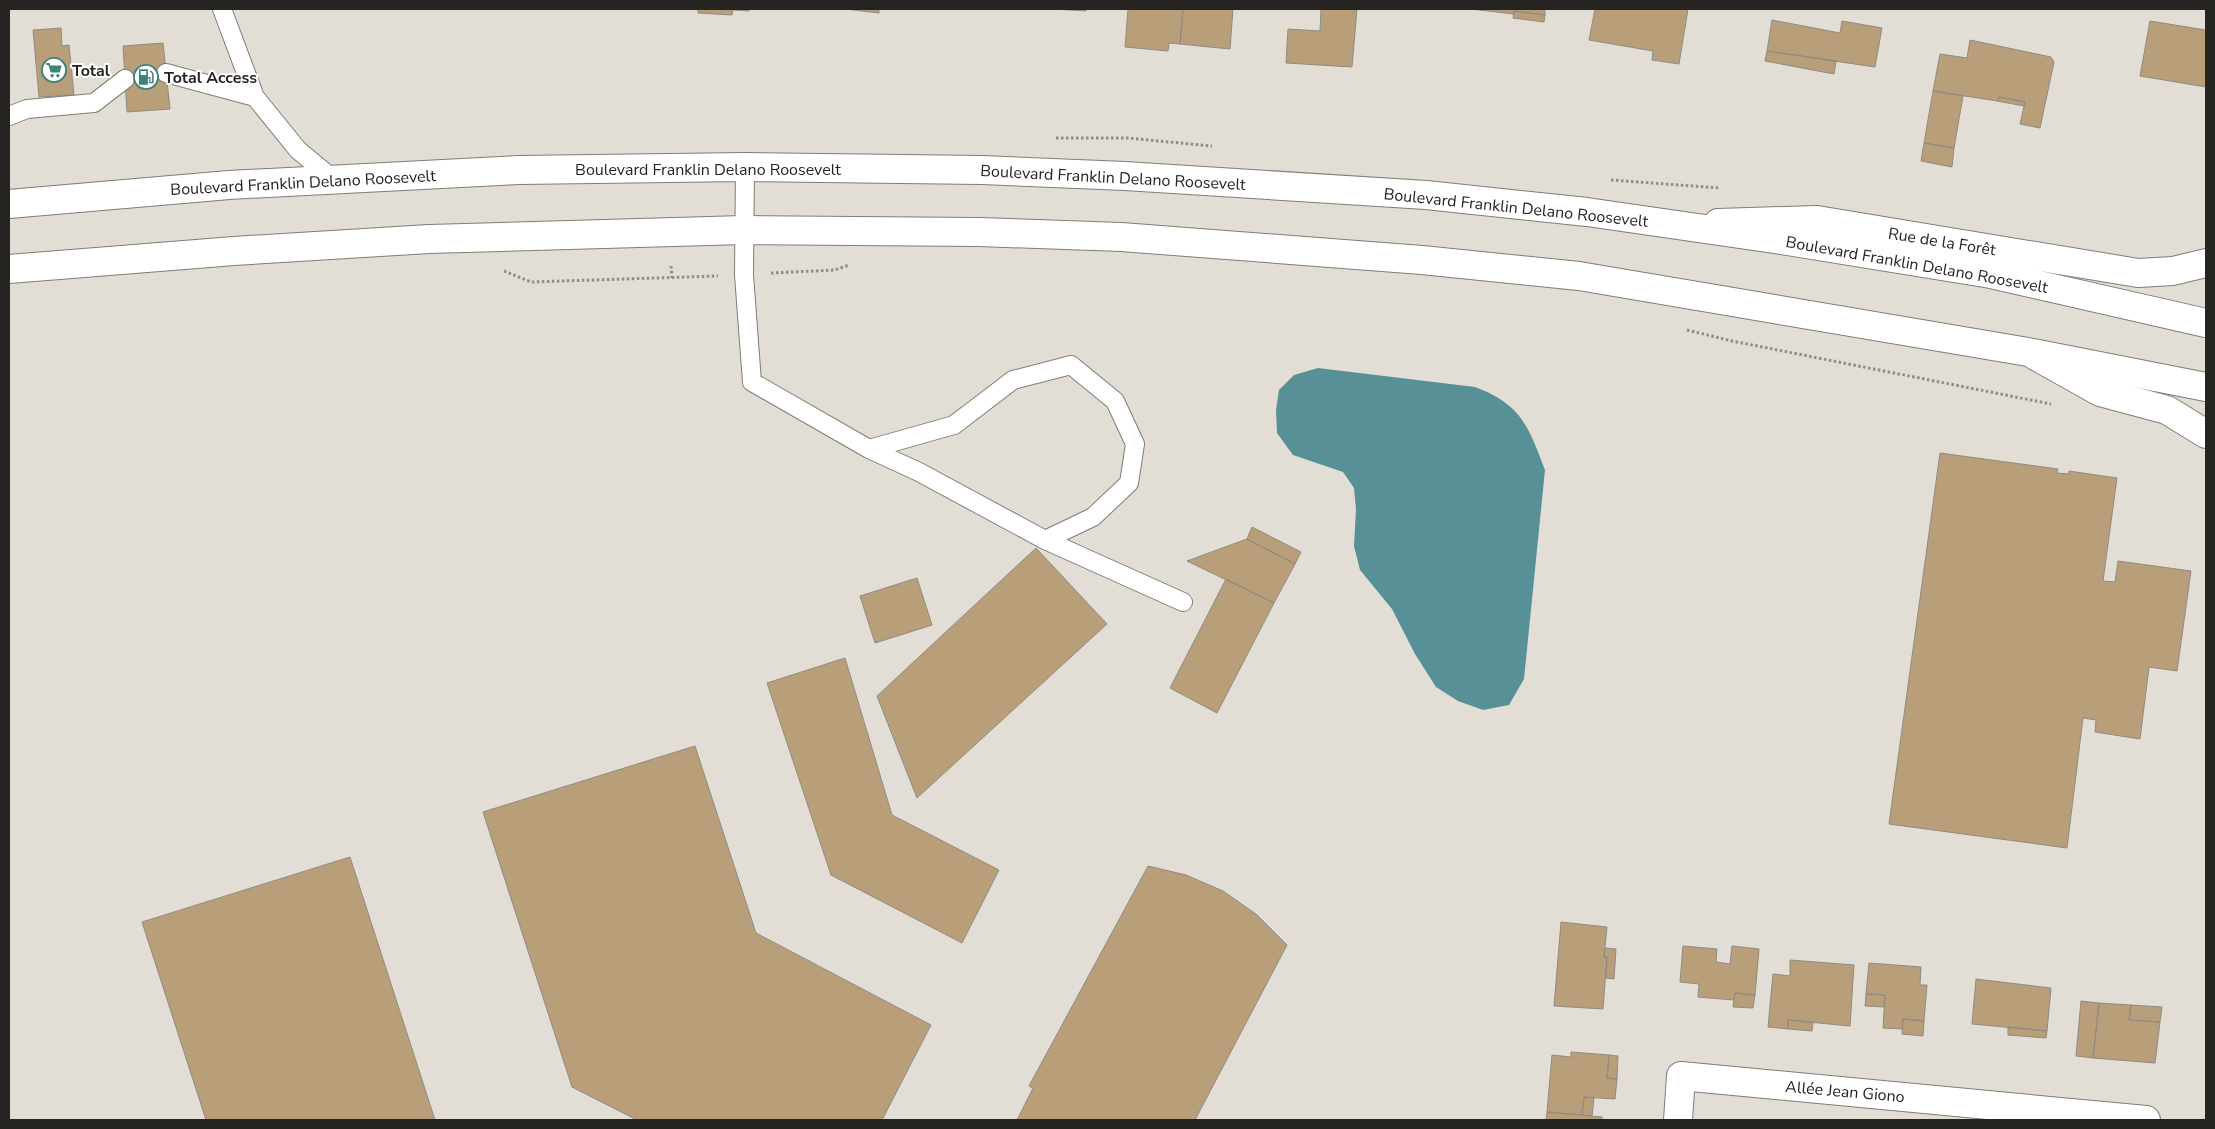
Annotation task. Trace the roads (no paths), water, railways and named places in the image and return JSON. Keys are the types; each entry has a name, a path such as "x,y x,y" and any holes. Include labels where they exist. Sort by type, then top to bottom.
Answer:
{"main road":[{"name":"Boulevard Franklin Delano Roosevelt","path":"9,204 229,185 519,170 745,167 982,170 1125,176 1426,195 1587,212 1991,274 2206,322"},
{"name":"Rue de la Forêt","path":"1675,225 1817,220 2138,273 2173,271 2206,263"},
{"path":"9,268 428,239 744,230 979,232 1121,237 1422,260 1579,276 2028,352 2206,387"},
{"path":"2028,352 2100,392 2168,410 2206,434"},
{"name":"Allée Jean Giono","path":"1678,1120 1681,1076 2053,1116 2146,1120"}],"lane":[{"path":"222,9 255,96 298,150 334,180"},
{"path":"166,73 255,96"},
{"path":"9,116 26,110 94,102 125,79"},
{"path":"745,167 744,275 752,382 869,449 919,472 1045,540 1183,602"},
{"path":"869,449 954,425 1013,380 1071,365 1115,401 1135,444 1129,483 1094,517 1045,540"}],"water":[{"path":"1318,368 1475,387 1503,401 1528,429 1545,470 1524,679 1509,705 1483,710 1458,701 1436,687 1415,654 1392,609 1360,570 1354,546 1356,509 1354,488 1343,472 1293,455 1277,433 1276,410 1279,390 1294,375"}],"place":[{"name":"Total","path":"54,70"},
{"name":"Total Access","path":"146,77"}]}
